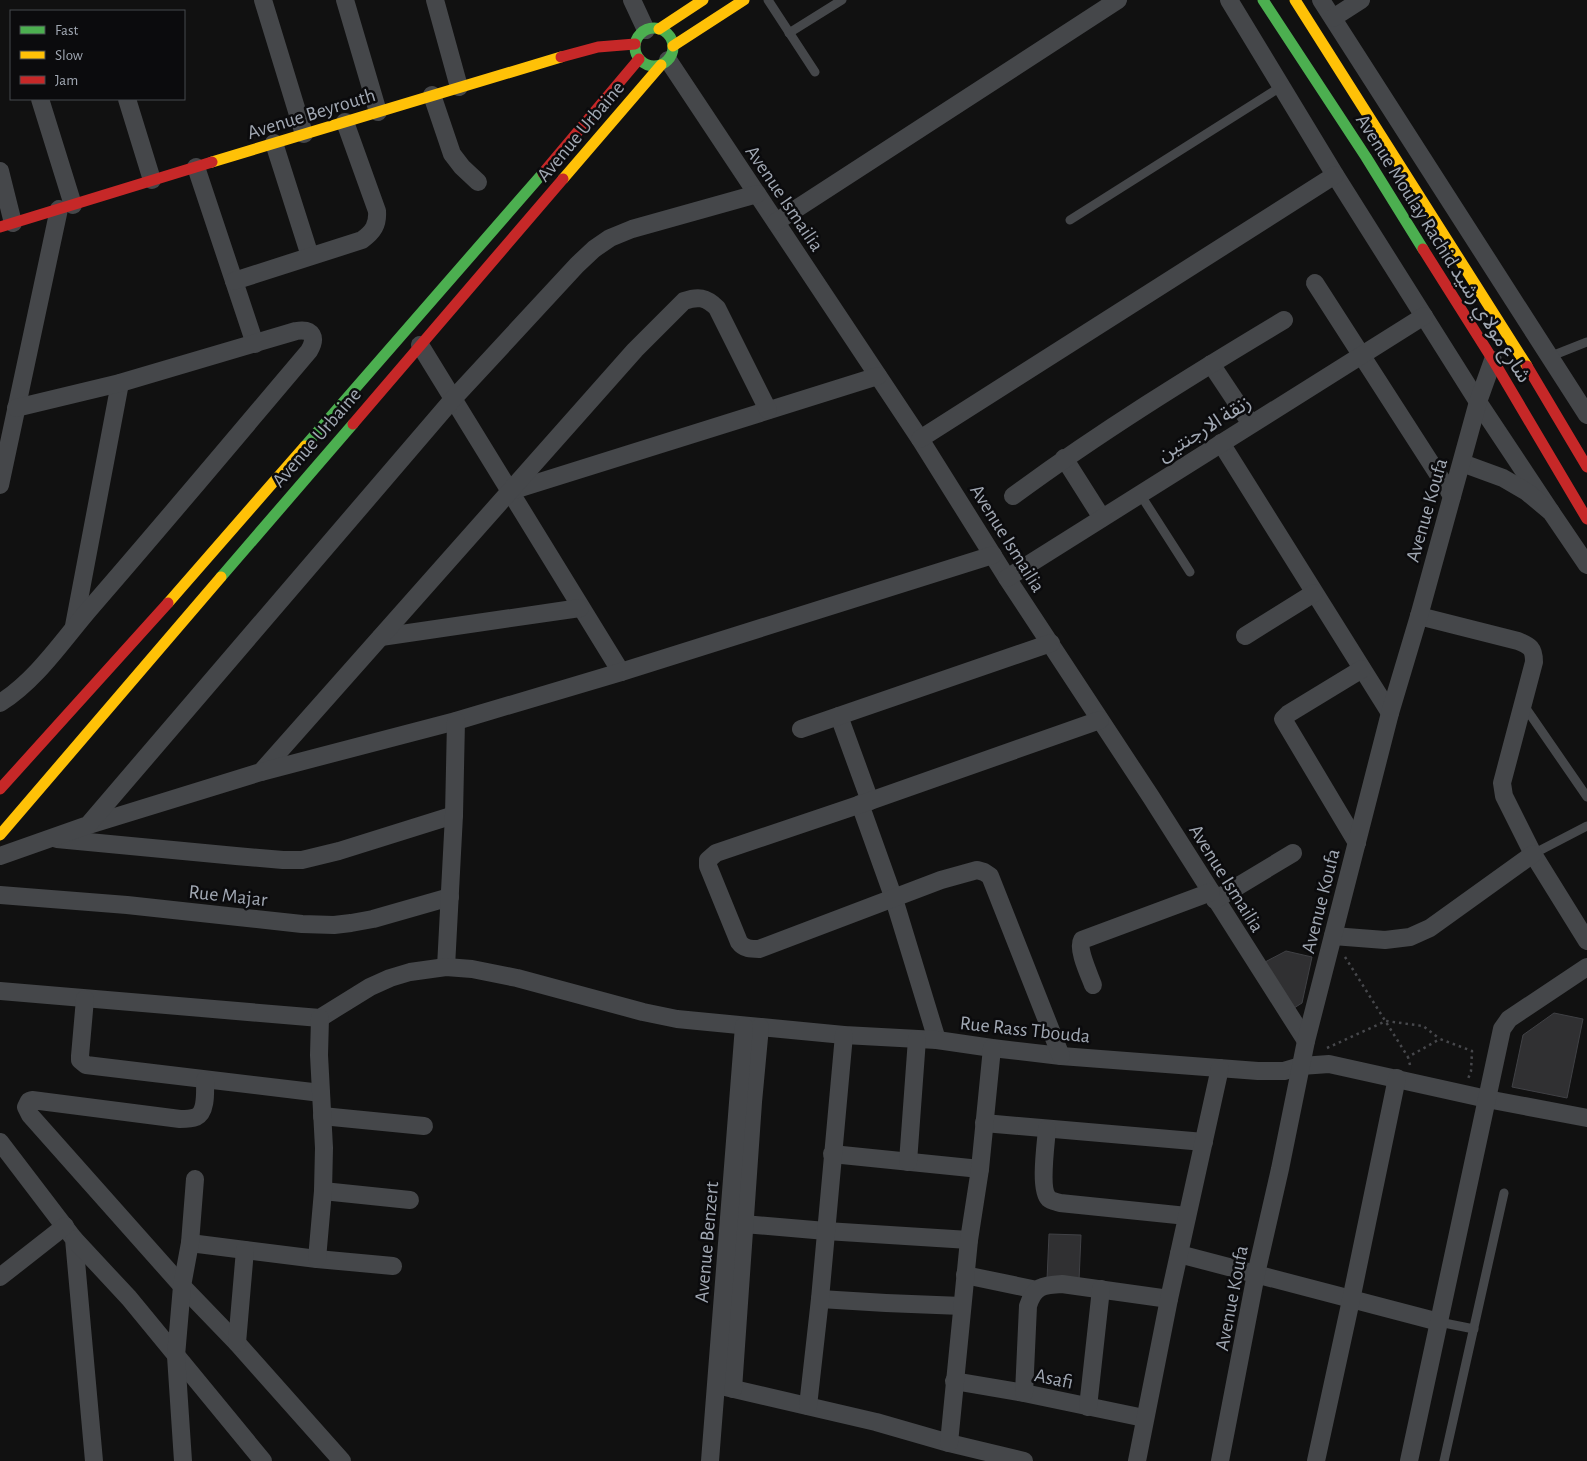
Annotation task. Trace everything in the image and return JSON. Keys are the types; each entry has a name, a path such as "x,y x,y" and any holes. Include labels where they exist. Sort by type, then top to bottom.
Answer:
{"street":[{"path":"263,0 304,134"},
{"path":"345,0 378,112"},
{"path":"435,0 459,86"},
{"path":"632,0 652,29 664,31 669,35 667,57"},
{"path":"703,0 637,38 635,44 636,55 639,59 649,66 667,57 744,0"},
{"path":"776,222 1118,0"},
{"path":"1229,0 1335,175 1478,402 1587,565"},
{"name":"Avenue Moulay Rachid شارع مولاي رشيد","path":"1263,0 1366,157 1493,360 1587,519"},
{"name":"Avenue Moulay Rachid شارع مولاي رشيد","path":"1295,0 1528,368 1587,467"},
{"path":"1321,0 1587,416"},
{"path":"1333,18 1361,0"},
{"name":"Avenue Beyrouth","path":"6,225 555,58 598,47 635,44"},
{"name":"Avenue Ismailia","path":"667,57 920,439 1306,1041"},
{"name":"Avenue Urbaine","path":"0,835 667,57"},
{"name":"Avenue Urbaine","path":"0,789 69,715 513,208 639,59"},
{"path":"432,95 452,154 462,167 478,182"},
{"path":"0,484 16,408 66,207 40,100"},
{"path":"127,100 152,180"},
{"path":"234,281 362,240 368,236 376,224 376,211 345,122"},
{"path":"274,143 310,256"},
{"path":"196,167 255,344"},
{"path":"0,172 6,225"},
{"path":"920,439 1335,175"},
{"path":"88,826 453,400 577,265 594,249 610,238 632,229 757,194"},
{"path":"1315,282 1452,496"},
{"path":"261,772 635,350 684,302 702,297 710,301 717,308 768,410"},
{"name":"زنقة الارجنتين","path":"1008,578 1424,316"},
{"path":"1013,496 1064,458 1211,364 1284,320"},
{"path":"0,703 20,689 36,672 156,533 308,351 312,344 313,336 311,332 302,330 120,383 16,408"},
{"path":"420,345 620,672"},
{"name":"Avenue Koufa","path":"1220,1461 1256,1274 1306,1041 1390,713 1478,402 1493,360"},
{"path":"1211,364 1251,424"},
{"path":"510,491 878,376"},
{"path":"74,627 120,383"},
{"path":"1221,443 1390,713"},
{"path":"1064,458 1102,518"},
{"path":"1462,463 1503,478 1527,492 1552,512"},
{"path":"0,856 88,826 261,772 456,721 620,672 993,555"},
{"path":"1245,636 1314,593"},
{"path":"381,637 580,608"},
{"path":"1419,616 1518,640 1529,646 1534,653 1534,662 1502,783 1504,796 1533,854 1587,941"},
{"path":"801,729 1051,643"},
{"path":"1357,843 1283,719 1288,714 1362,669"},
{"path":"838,716 937,1040"},
{"path":"1061,1056 990,876 984,872 977,870 941,880 759,949 752,949 742,947 739,942 708,866 708,860 716,853 1100,720"},
{"path":"446,967 454,815 456,721"},
{"path":"52,839 283,860 302,860 339,851 454,815"},
{"path":"1093,985 1080,946 1082,940 1213,896 1293,853"},
{"path":"1333,936 1385,940 1410,937 1430,928 1533,854"},
{"name":"Rue Majar","path":"0,895 127,905 302,924 334,925 351,924 373,919 450,897"},
{"name":"Rue Rass Tbouda","path":"320,1018 370,987 390,978 410,972 446,967 472,969 517,978 643,1012 677,1019 844,1035 937,1040 1061,1056 1273,1072 1301,1066 1329,1064 1404,1074 1487,1099 1587,1118"},
{"path":"1409,1461 1502,1029 1509,1019 1587,967"},
{"path":"0,991 320,1018 319,1056 324,1148 323,1191 316,1259"},
{"path":"85,999 80,1056 82,1063 90,1066 321,1093"},
{"name":"Avenue Benzert","path":"710,1461 724,1387 752,1026"},
{"path":"808,1406 820,1299 844,1035"},
{"path":"908,1162 917,1039"},
{"path":"949,1444 965,1275 980,1169 992,1048"},
{"path":"1137,1461 1169,1299 1220,1068"},
{"path":"1316,1461 1351,1300 1404,1074"},
{"path":"205,1080 202,1111 194,1118 180,1119 32,1100 29,1101 26,1107 30,1115 182,1286 237,1343 342,1461"},
{"path":"322,1116 424,1126"},
{"path":"984,1123 1204,1142"},
{"path":"1047,1129 1044,1182 1045,1192 1049,1199 1060,1203 1187,1216"},
{"path":"0,1142 69,1232 128,1298 263,1461"},
{"path":"832,1154 980,1169"},
{"path":"183,1461 176,1356 182,1286 190,1243 196,1179"},
{"path":"323,1191 410,1200"},
{"path":"736,1223 969,1240"},
{"path":"0,1276 69,1232"},
{"path":"69,1232 94,1461"},
{"path":"190,1243 316,1259 393,1266"},
{"path":"237,1343 245,1250"},
{"path":"1179,1254 1439,1322"},
{"path":"965,1275 1037,1290"},
{"path":"1024,1393 1028,1306 1031,1296 1037,1290 1046,1285 1062,1284 1169,1299"},
{"path":"1088,1407 1101,1289"},
{"path":"820,1299 962,1306"},
{"name":"Asafi","path":"954,1381 1024,1393 1144,1418"},
{"path":"724,1387 876,1422 994,1458 1024,1461"}],"lane":[{"path":"768,0 815,72"},
{"path":"790,33 842,0"},
{"path":"1070,220 1282,86"},
{"path":"1549,357 1587,342"},
{"path":"1140,494 1190,572"},
{"path":"1523,704 1587,797"},
{"path":"1533,854 1587,826"},
{"path":"1444,1461 1504,1193"},
{"path":"1439,1322 1474,1329"}],"path":[{"path":"1343,967 1345,957 1408,1057 1404,1074"},
{"path":"1327,1054 1323,1049 1386,1021 1423,1026 1440,1039 1472,1051 1471,1071 1465,1082"},
{"path":"1408,1057 1440,1039"}],"building":[{"path":"1286,951 1312,957 1302,1003 1294,1008 1265,962"},
{"path":"1554,1013 1583,1019 1567,1098 1512,1087 1523,1035"},
{"path":"1049,1234 1081,1235 1079,1281 1047,1280"}],"traffic: fast":[{"path":"1263,0 1366,157 1423,249"},
{"path":"654,28 661,29 667,34 672,40 673,47 672,54 667,60 661,65 654,66 647,65 641,60 636,54 635,47 636,40 641,34 647,29 654,28"},
{"path":"305,446 543,173"},
{"path":"221,577 353,424"}],"traffic: slow":[{"path":"659,29 703,0"},
{"path":"673,46 744,0"},
{"path":"1295,0 1527,366"},
{"path":"212,162 561,57"},
{"path":"563,179 661,65"},
{"path":"168,603 305,446"},
{"path":"0,835 221,577"}],"traffic: jam":[{"path":"561,57 598,47 635,44"},
{"path":"543,173 639,59"},
{"path":"0,227 212,162"},
{"path":"353,424 563,179"},
{"path":"1423,249 1493,360 1587,519"},
{"path":"1527,366 1587,467"},
{"path":"0,789 168,603"}]}
